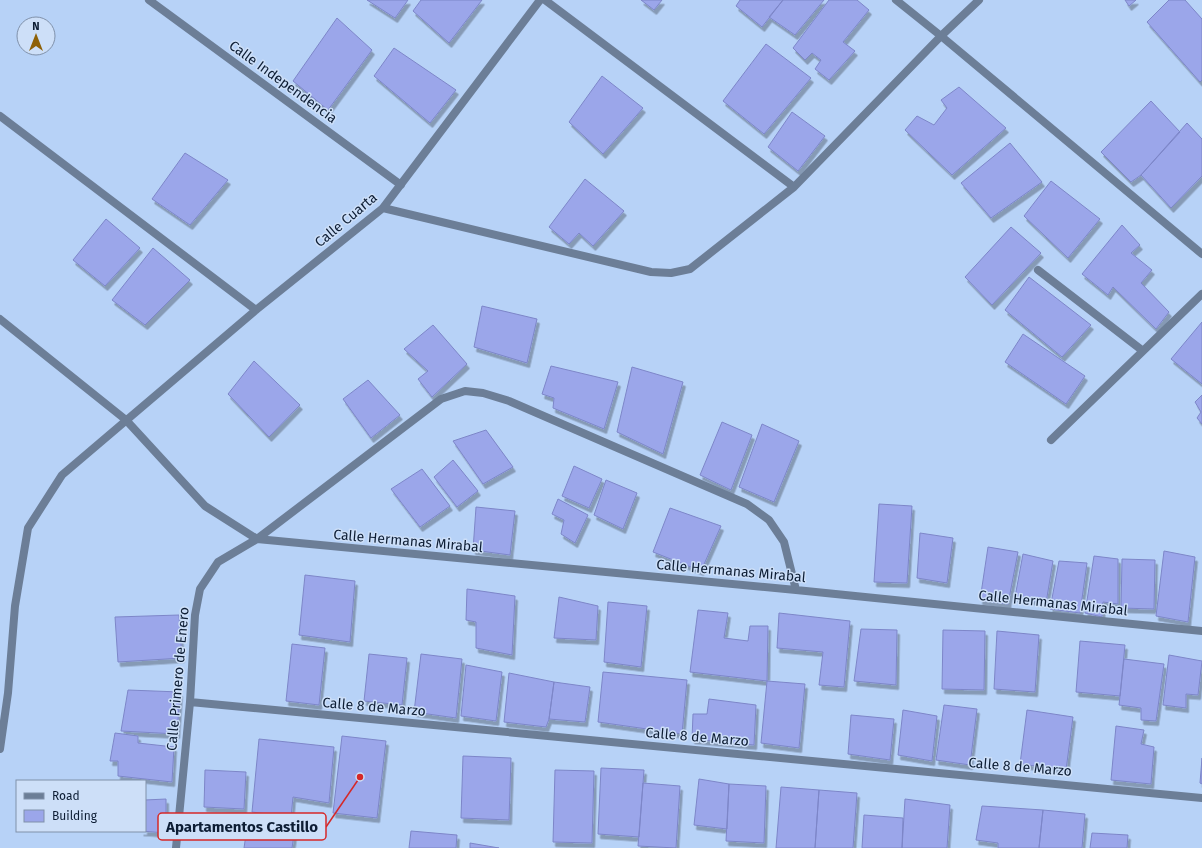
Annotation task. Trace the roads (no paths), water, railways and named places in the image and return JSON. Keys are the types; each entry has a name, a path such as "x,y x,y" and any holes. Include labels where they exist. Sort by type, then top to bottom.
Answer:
{"street":[{"name":"Calle Independencia","path":"149,0 401,185"},
{"name":"Calle Cuarta","path":"0,749 8,693 15,606 28,528 62,475 256,310 383,208 540,0"},
{"path":"545,0 794,187"},
{"path":"896,0 1202,254"},
{"path":"383,208 651,272 671,273 690,269 794,187 940,36 979,0"},
{"path":"0,116 256,310"},
{"path":"1038,270 1143,351"},
{"path":"1051,440 1202,294"},
{"path":"0,320 126,420 205,506 257,540"},
{"name":"Calle Primero de Enero","path":"176,848 190,702 195,615 200,588 218,562 257,540 442,399 465,391 483,393 509,401 747,504 770,520 784,542 796,590"},
{"name":"Calle Hermanas Mirabal","path":"257,540 796,590 1202,631"},
{"name":"Calle 8 de Marzo","path":"190,702 1202,798"}],"place":[{"name":"Apartamentos Castillo","path":"360,777"}]}
